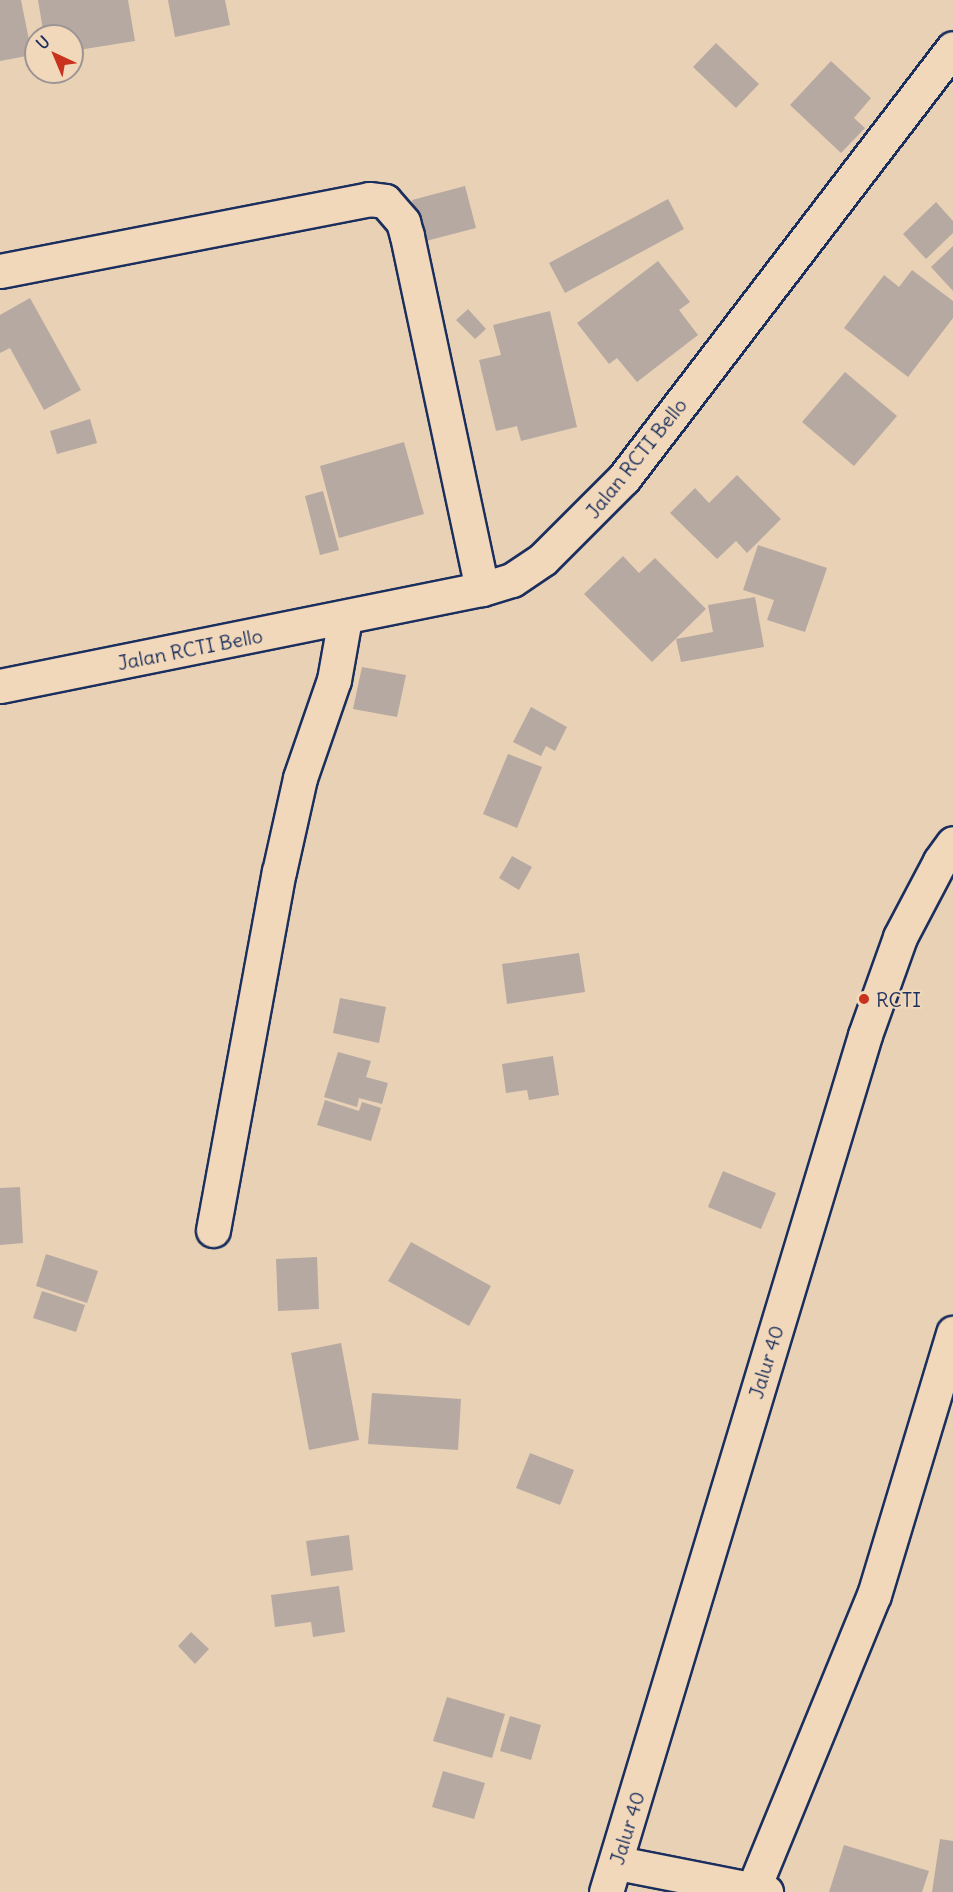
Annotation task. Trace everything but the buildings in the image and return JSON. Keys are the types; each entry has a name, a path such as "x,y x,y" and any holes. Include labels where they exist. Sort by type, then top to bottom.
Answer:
{"main road":[{"name":"Jalan RCTI Bello","path":"0,686 345,618 482,589 512,580 543,559 624,478 953,48"},
{"path":"0,272 369,199 385,201 403,222 408,236 482,589"},
{"path":"213,1230 284,851 300,778 334,680 345,618"},
{"name":"Jalur 40","path":"612,1877 865,1035 900,937 953,843"},
{"path":"612,1877 757,1890 874,1595 953,1333"}],"place":[{"name":"RCTI","path":"864,999"}]}
